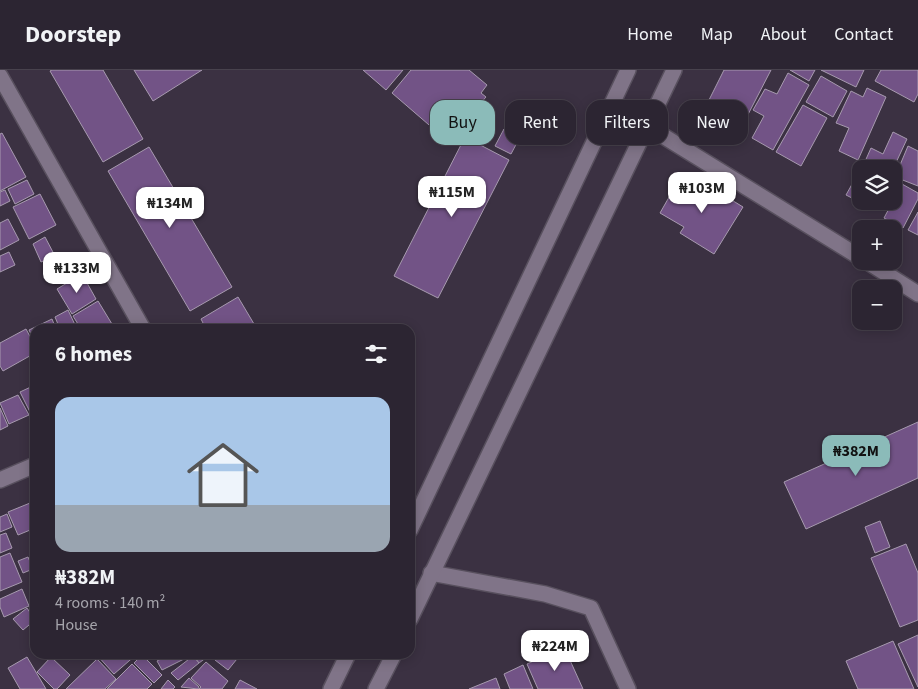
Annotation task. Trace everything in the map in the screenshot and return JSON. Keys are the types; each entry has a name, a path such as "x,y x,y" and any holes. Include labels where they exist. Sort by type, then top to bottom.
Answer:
{"street":[{"path":"415,519 628,70"},
{"path":"660,100 674,70"},
{"path":"0,76 140,324"},
{"path":"668,139 852,252"},
{"path":"415,609 638,145"},
{"path":"880,270 918,294"},
{"path":"0,480 30,466"},
{"path":"432,573 546,594 591,608 628,689"},
{"path":"331,689 346,659"},
{"path":"376,689 391,659"}],"building":[{"path":"103,70 143,139 103,162 50,71"},
{"path":"134,70 202,70 153,101"},
{"path":"363,70 403,70 386,90"},
{"path":"411,70 469,70 487,85 481,93 486,97 483,100 430,100 430,126 392,93"},
{"path":"724,70 771,70 748,115 748,100 709,100"},
{"path":"790,70 815,70 809,81"},
{"path":"821,70 864,70 856,87"},
{"path":"881,70 918,70 918,94 914,102 875,81"},
{"path":"788,73 809,85 773,150 752,138 764,116 753,110 765,89 777,94"},
{"path":"821,76 847,91 833,117 806,102"},
{"path":"867,88 886,97 858,160 839,151 849,128 836,123 851,91 863,97"},
{"path":"803,105 827,118 801,166 776,152"},
{"path":"504,129 505,145 516,145 511,154 495,146"},
{"path":"893,132 907,139 897,160 866,160 871,148 883,154"},
{"path":"2,133 26,177 0,191 0,134"},
{"path":"461,145 480,145 509,160 438,298 394,276"},
{"path":"908,146 918,151 918,186 902,180 902,160"},
{"path":"149,147 232,287 190,311 108,171"},
{"path":"680,178 704,193 709,186 743,207 714,254 680,233 684,227 660,213"},
{"path":"27,180 34,194 15,204 8,189"},
{"path":"852,184 852,198 846,195"},
{"path":"902,184 918,193 918,199 903,228 902,220 888,220 884,218 888,210 902,210"},
{"path":"5,190 10,201 0,206 0,192"},
{"path":"40,194 56,225 29,239 13,207"},
{"path":"918,212 918,235 908,230"},
{"path":"8,219 19,240 0,250 0,223"},
{"path":"45,237 55,256 41,262 33,244"},
{"path":"9,252 15,265 0,272 0,256"},
{"path":"82,274 96,299 72,314 57,289"},
{"path":"238,297 254,324 204,324 201,319"},
{"path":"98,301 112,324 78,324 73,316"},
{"path":"68,310 75,324 58,324 55,317"},
{"path":"52,319 54,324 42,324"},
{"path":"26,329 30,337 30,356 3,371 0,366 0,343"},
{"path":"30,387 30,412 20,392"},
{"path":"18,395 29,415 9,424 0,403"},
{"path":"0,408 8,426 0,430"},
{"path":"918,422 918,478 806,529 784,482"},
{"path":"30,503 30,530 18,535 8,512"},
{"path":"7,514 12,527 0,532 0,517"},
{"path":"880,521 890,547 875,553 865,527"},
{"path":"6,533 12,548 0,553 0,535"},
{"path":"906,544 918,573 918,620 900,627 871,558"},
{"path":"10,553 22,582 0,591 0,557"},
{"path":"28,557 30,570 23,573 18,561"},
{"path":"22,589 29,606 4,617 0,607 0,599"},
{"path":"27,608 30,612 30,624 23,630 13,619"},
{"path":"918,635 918,687 898,644"},
{"path":"893,641 914,689 858,689 846,661"},
{"path":"564,647 583,689 538,689 527,664"},
{"path":"27,657 46,689 20,689 8,668"},
{"path":"49,659 53,659 70,675 57,689 54,689 37,672"},
{"path":"97,659 116,679 105,689 66,689"},
{"path":"100,659 131,659 114,674"},
{"path":"138,659 146,659 162,675 154,683 134,663"},
{"path":"161,659 184,659 162,670 157,661"},
{"path":"189,659 196,659 199,663 178,680 171,673"},
{"path":"196,659 204,659 199,663"},
{"path":"216,659 237,659 228,670"},
{"path":"206,662 228,681 222,689 199,689 201,687 191,678"},
{"path":"132,664 152,684 147,689 107,689"},
{"path":"523,665 533,689 510,689 504,674"},
{"path":"189,678 199,687 198,689 181,687"},
{"path":"496,678 500,689 469,689"},
{"path":"168,680 175,687 173,689 161,689"},
{"path":"240,680 257,689 235,689"}]}
